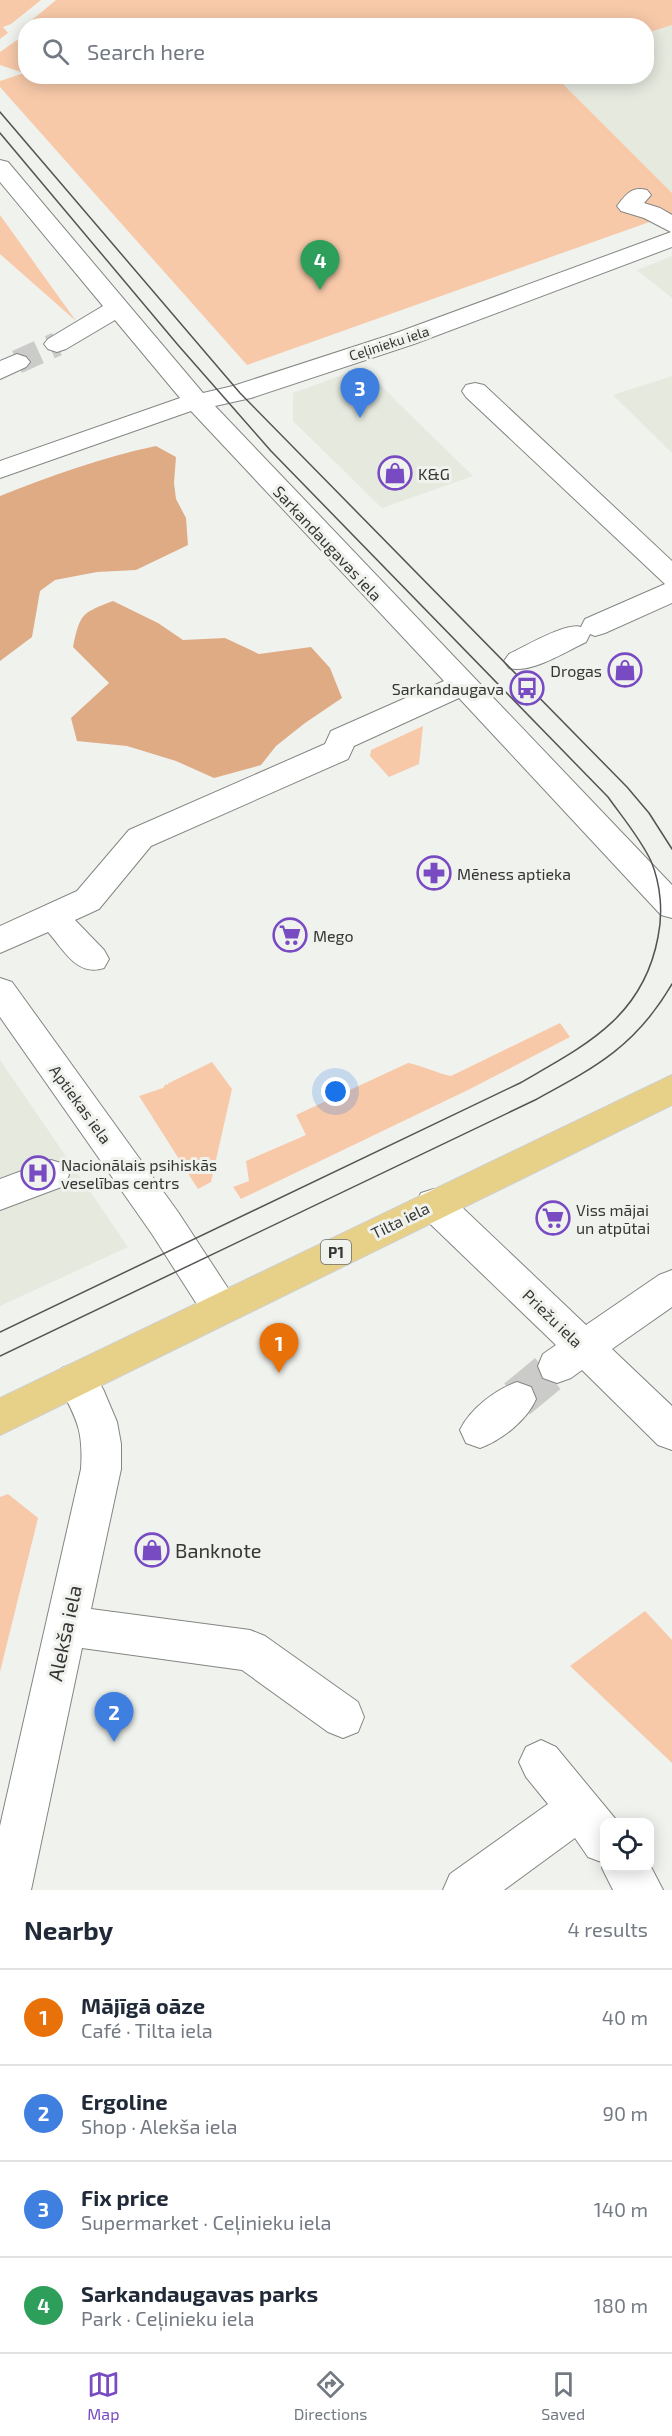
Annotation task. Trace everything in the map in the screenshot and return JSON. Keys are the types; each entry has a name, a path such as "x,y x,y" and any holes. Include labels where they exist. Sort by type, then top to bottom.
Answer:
{"main road":[{"name":"Tilta iela","path":"0,1417 672,1089"}],"street":[{"name":"Sarkandaugavas iela","path":"0,167 194,400 672,906"},
{"path":"639,195 629,206 652,213 672,225"},
{"name":"Ceļinieku iela","path":"0,470 194,400 240,393 496,308 672,239"},
{"path":"57,344 117,308"},
{"path":"475,391 672,577"},
{"path":"519,661 672,592"},
{"path":"0,940 88,900 140,838 338,751 342,739 462,684"},
{"path":"51,915 92,959"},
{"name":"Aptiekas iela","path":"0,991 165,1223 220,1308"},
{"path":"0,1195 51,1175"},
{"name":"Priežu iela","path":"434,1204 571,1357 672,1432"},
{"path":"571,1357 672,1286"},
{"name":"Alekša iela","path":"8,1890 101,1469 103,1449 100,1428 92,1403 76,1380"},
{"path":"480,1430 517,1399"},
{"path":"66,1626 250,1652 343,1717"},
{"path":"466,1890 592,1825 542,1762"},
{"path":"627,1872 640,1890"}],"shaded area":[{"path":"0,0 41,0 11,24 3,27 8,33 0,39"},
{"path":"56,0 672,0 672,25 654,31 654,18 34,18"},
{"path":"672,25 672,193 563,84 654,84 654,31"},
{"path":"18,41 18,71 0,65 0,52"},
{"path":"18,75 18,84 563,84 672,193 672,214 247,365 0,87 0,81"},
{"path":"0,215 76,321 0,254"},
{"path":"672,256 672,298 637,270"},
{"path":"364,367 473,476 382,508 293,421 293,393"},
{"path":"672,376 672,453 613,395"},
{"path":"156,446 176,457 174,483 176,499 186,518 188,545 136,570 97,572 55,580 40,591 32,637 0,661 0,496 77,468"},
{"path":"113,601 158,623 183,640 225,638 259,654 311,647 330,668 342,698 276,746 261,765 214,778 176,761 127,746 77,741 71,718 109,683 73,647 75,636 84,616 95,608"},
{"path":"423,726 419,764 389,777 370,756 371,750"},
{"path":"560,1023 570,1037 470,1089 241,1199 233,1187 249,1181 246,1161 306,1135 296,1115 408,1063 451,1076"},
{"name":"Nacionālais psihiskās veselības centrs","path":"0,1060 128,1247 0,1306"},
{"path":"212,1062 232,1089 211,1182 198,1189 139,1096 163,1088 169,1082 172,1083"},
{"path":"8,1494 38,1518 0,1672 0,1497"},
{"path":"645,1611 672,1640 672,1763 570,1666"}],"tunnel":[{"path":"17,362 57,344"},
{"path":"517,1399 557,1366"}],"tram line":[{"path":"0,112 240,393 627,787 649,813 672,849"},
{"path":"0,133 178,345 271,451 608,797 637,836 651,861 659,889 661,909 658,937 650,965 639,989 625,1009 588,1042 520,1083 0,1332"},
{"path":"0,1356 535,1100 577,1077 613,1053 629,1039 644,1024 672,984"}],"place":[{"name":"Sarkandaugavas parks","path":"320,290"},
{"name":"Fix price","path":"360,418"},
{"name":"K&G","path":"395,473"},
{"name":"Drogas","path":"625,670"},
{"name":"Sarkandaugava","path":"527,688"},
{"name":"Mēness aptieka","path":"434,873"},
{"name":"Mego","path":"290,935"},
{"name":"Nacionālais psihiskās veselības centrs","path":"38,1173"},
{"name":"Viss mājai un atpūtai","path":"553,1218"},
{"name":"Mājīgā oāze","path":"279,1373"},
{"name":"Banknote","path":"152,1550"},
{"name":"Ergoline","path":"114,1742"}]}
